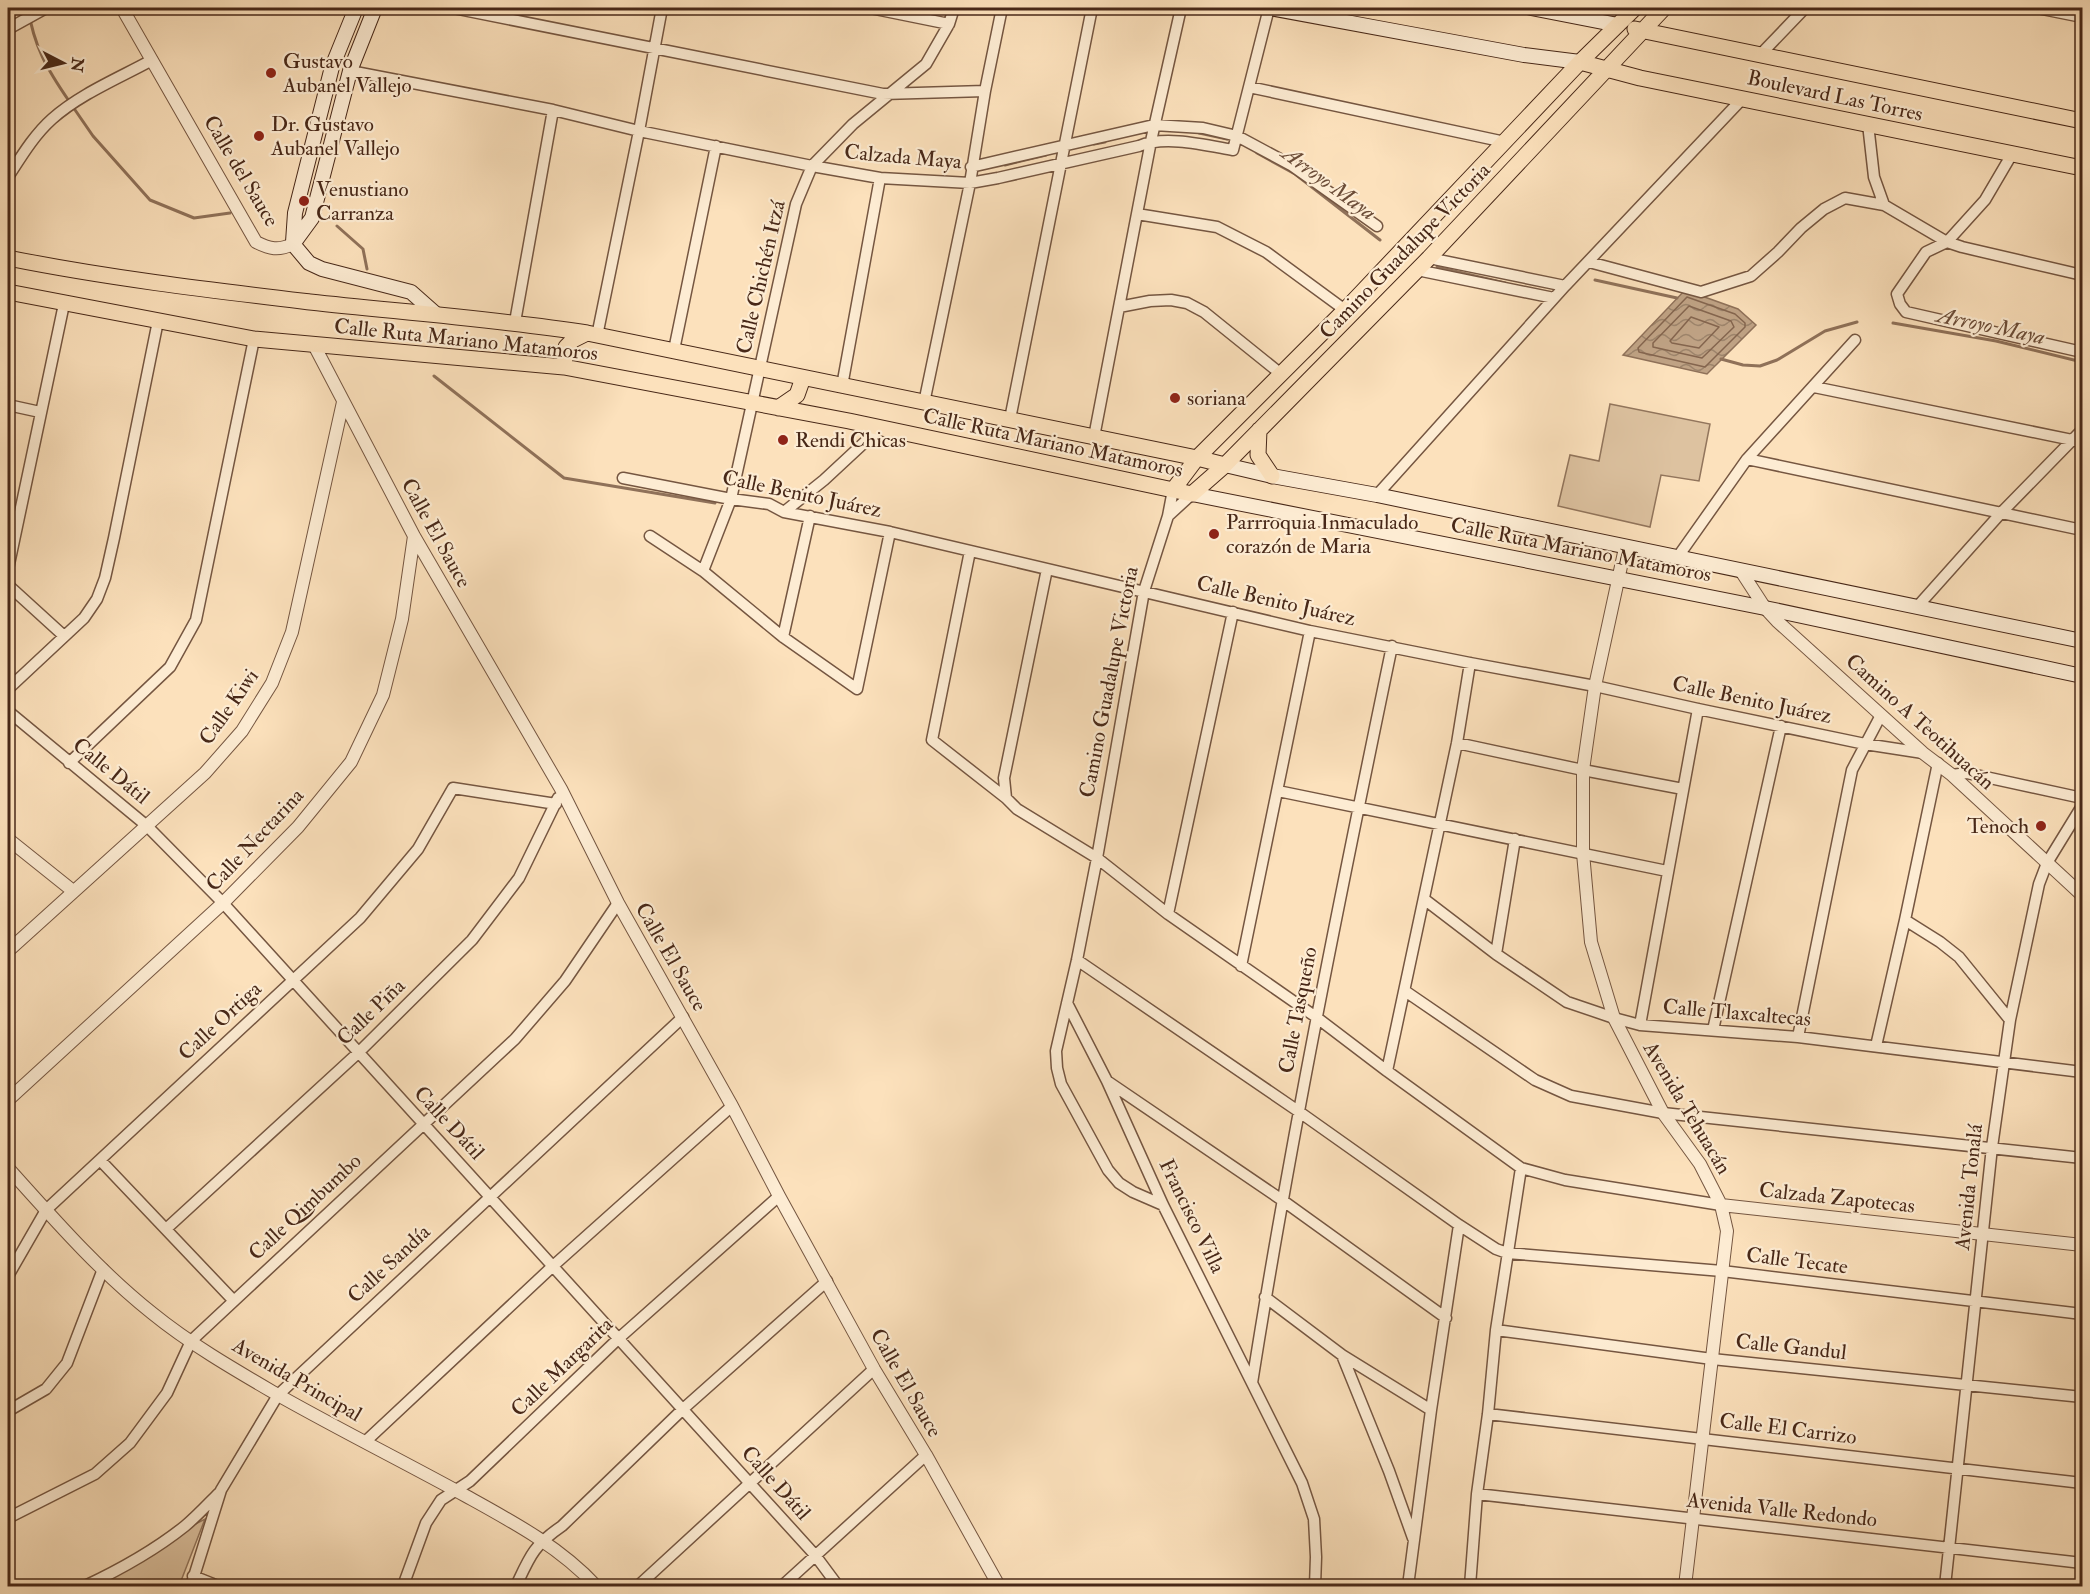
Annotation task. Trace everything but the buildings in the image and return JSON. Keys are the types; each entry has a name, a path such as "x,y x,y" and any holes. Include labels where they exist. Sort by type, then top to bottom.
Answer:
{"main road":[{"path":"293,244 295,213 332,67 356,8"},
{"path":"293,244 312,218 350,70 375,8"},
{"path":"1269,8 1524,55 1580,62"},
{"path":"1531,8 1618,26"},
{"name":"Camino Guadalupe Victoria","path":"1173,490 1197,458 1345,310 1580,62 1635,8"},
{"name":"Camino Guadalupe Victoria","path":"1192,494 1225,465 1429,258 1664,8"},
{"name":"Boulevard Las Torres","path":"1618,26 2082,121"},
{"name":"Boulevard Las Torres","path":"1580,62 1607,70 2082,168"},
{"name":"Calle del Sauce","path":"293,244 309,263 322,269 411,292 437,315"},
{"name":"Calle Ruta Mariano Matamoros","path":"8,258 93,274 311,302 515,322 674,350 1197,458 1272,476 1377,495 2082,641"},
{"name":"Calle Ruta Mariano Matamoros","path":"8,292 254,339 564,367 753,402 1192,494 1765,608 2082,676"},
{"path":"564,367 566,347 573,340 592,335"},
{"path":"778,408 797,395 803,378"},
{"path":"1259,430 1258,455 1272,476"}],"street":[{"path":"8,29 46,8"},
{"name":"Calle del Sauce","path":"122,8 256,242 268,248 281,249 293,244"},
{"path":"453,8 653,49 889,93 984,91"},
{"path":"592,335 639,130 662,8"},
{"path":"870,8 950,24"},
{"name":"Calle Chichén Itzá","path":"703,571 731,499 796,204 812,166 853,124 926,64 950,24 954,8"},
{"path":"924,403 970,183 984,91 1002,8"},
{"path":"1010,419 1092,8"},
{"path":"1094,437 1154,125 1181,8"},
{"path":"1237,136 1269,8"},
{"path":"1760,55 1805,8"},
{"path":"2037,8 2082,17"},
{"path":"8,177 26,148 52,119 79,100 152,60"},
{"name":"Calzada Maya","path":"350,70 553,110 812,166 880,178 970,183 1138,146 1151,141 1199,144 1233,150 1237,136"},
{"path":"1249,87 1505,142"},
{"path":"1377,495 1565,286 1743,98"},
{"path":"515,322 553,110"},
{"path":"1868,124 1874,177 1884,206"},
{"name":"Calzada Maya","path":"971,167 1154,125 1203,128 1237,136 1292,165 1377,226"},
{"path":"674,350 716,146"},
{"path":"2012,154 1985,200 1947,242 1926,252 1897,294 1900,304 1906,312 2082,352"},
{"path":"842,386 880,178"},
{"path":"1589,262 1701,292 1751,276 1816,215 1845,198 1884,206 1947,242 1978,252 2082,275"},
{"path":"1137,214 1217,227 1266,252 1345,310"},
{"path":"1429,258 1565,286"},
{"path":"1417,270 1554,298"},
{"path":"1119,307 1150,301 1171,300 1187,303 1204,312 1281,374"},
{"path":"8,568 64,304"},
{"path":"8,689 84,618 97,599 105,578 158,321"},
{"path":"69,763 170,667 196,620 254,339"},
{"path":"1677,558 1747,459 1855,340"},
{"name":"Calle El Sauce","path":"314,345 414,536 561,789 618,903 732,1106 874,1369 926,1455 999,1587"},
{"path":"1814,387 2077,441"},
{"name":"Calle Kiwi","path":"8,951 205,773 242,731 272,683 292,632 343,402"},
{"path":"8,405 40,412"},
{"path":"784,512 824,480 880,428"},
{"path":"1917,607 2001,513 2077,441 2082,430"},
{"path":"1747,459 2082,530"},
{"name":"Calle Benito Juárez","path":"623,478 769,504 784,512 970,550 1310,631 1595,686 1865,744 1923,753"},
{"name":"Camino Guadalupe Victoria","path":"1097,858 1144,591 1168,516 1173,490"},
{"name":"Camino Guadalupe Victoria","path":"1168,516 1192,494"},
{"path":"783,637 810,516"},
{"path":"650,536 703,571 783,637 857,689 890,532"},
{"name":"Calle Nectarina","path":"8,1100 223,903 298,827 351,762 383,695 402,620 414,536"},
{"name":"Avenida Tehuacán","path":"1625,548 1595,686 1583,770 1583,853 1591,942 1614,1018 1663,1113 1700,1164 1721,1205 1727,1231 1685,1587"},
{"name":"Calzada Zapotecas","path":"970,550 932,740 1017,809 1097,858 1168,914 1316,1017 1521,1168 1565,1180 1721,1205 2082,1245"},
{"path":"1006,798 1004,778 1047,569"},
{"name":"Camino A Teotihuacán","path":"1741,571 1765,608 1777,621 1923,753 1952,775 2082,895"},
{"path":"8,585 64,636"},
{"path":"1168,914 1233,612"},
{"path":"1241,966 1310,631"},
{"name":"Calle Tasqueño","path":"1252,1383 1298,1111 1392,646"},
{"path":"1387,1071 1457,743 1470,663"},
{"path":"1640,1025 1698,709"},
{"name":"Calle Dátil","path":"8,711 147,826 223,903 815,1555 838,1587"},
{"path":"1798,1037 1852,770 1881,715"},
{"path":"1713,1030 1781,726"},
{"path":"1457,743 1683,789"},
{"path":"1876,1046 1938,763"},
{"path":"1952,775 1967,773 2082,798"},
{"name":"Calle Ortiga","path":"8,1276 46,1210 360,918 418,849 453,788 556,804"},
{"name":"Calle Piña","path":"166,1229 358,1053 472,940 519,878 556,804 561,789"},
{"path":"1278,791 1667,871"},
{"name":"Avenida Tonalá","path":"1945,1587 1992,1147 2010,1020 2039,884 2047,863 2082,806"},
{"path":"8,839 73,891"},
{"path":"1496,954 1515,839"},
{"path":"1097,858 1056,1051 1057,1068 1061,1084 1107,1170 1119,1183 1132,1192 1163,1205"},
{"name":"Calle Tlaxcaltecas","path":"1424,899 1496,954 1567,1002 1640,1025 1798,1037 2082,1072"},
{"name":"Calle Qimbumbo","path":"8,1518 95,1474 130,1443 167,1393 190,1341 515,1039 565,981 618,903"},
{"path":"1905,920 1959,957 2010,1020"},
{"path":"1077,960 1298,1111 1459,1225 1496,1249 1507,1253"},
{"path":"1405,991 1535,1080 1571,1096 1663,1113 2082,1158"},
{"name":"Francisco Villa","path":"1068,1003 1107,1081 1163,1205 1302,1483 1314,1519 1315,1587"},
{"name":"Calle Sandía","path":"192,1581 221,1490 278,1395 683,1017"},
{"path":"1107,1081 1282,1200 1446,1318"},
{"path":"366,1441 554,1266 732,1106"},
{"path":"100,1160 233,1300"},
{"name":"Avenida Principal","path":"8,1168 103,1269 151,1313 190,1341 278,1395 366,1441 543,1540 581,1570 596,1587"},
{"path":"1470,1587 1477,1494 1507,1253 1521,1168"},
{"name":"Calle Margarita","path":"403,1587 426,1522 441,1500 471,1482 618,1339 779,1196"},
{"path":"1408,1587 1431,1410 1459,1225"},
{"name":"Calle Tecate","path":"1507,1253 1722,1271 2082,1314"},
{"path":"8,1411 46,1389 67,1363 103,1269"},
{"path":"516,1587 530,1557 543,1540 562,1526 683,1409 826,1281"},
{"path":"1265,1297 1342,1355 1431,1410"},
{"name":"Calle Gandul","path":"1497,1330 1712,1359 2082,1397"},
{"path":"1342,1355 1389,1471 1414,1541"},
{"path":"638,1587 874,1369"},
{"name":"Calle El Carrizo","path":"1488,1414 2082,1483"},
{"path":"782,1587 926,1455"},
{"path":"85,1587 110,1575 173,1535 188,1524 221,1490"},
{"name":"Avenida Valle Redondo","path":"1477,1494 2082,1563"},
{"path":"192,1581 218,1587"}],"shaded area":[{"path":"1610,404 1710,424 1699,481 1661,475 1650,527 1558,506 1570,455 1599,461"},
{"path":"205,1519 179,1586 77,1586"}],"water":[{"path":"1685,290 1738,309 1756,325 1707,374 1623,355"}],"waterway":[{"path":"28,8 42,57 69,101"},
{"path":"73,107 93,136 150,200 194,218 230,213"},
{"name":"Arroyo Maya","path":"1199,133 1227,139"},
{"name":"Arroyo Maya","path":"1094,144 1105,142"},
{"name":"Arroyo Maya","path":"1257,153 1295,174 1380,240"},
{"name":"Arroyo Maya","path":"1005,165 1046,155"},
{"path":"337,226 363,249 367,269"},
{"name":"Arroyo Maya","path":"1437,267 1505,283"},
{"name":"Arroyo Maya","path":"1595,280 1677,298"},
{"name":"Arroyo Maya","path":"1721,359 1743,365 1760,366 1777,360 1825,331 1857,322"},
{"name":"Arroyo Maya","path":"1893,323 1996,341 2082,362"},
{"path":"434,376 564,478 715,503"}],"place":[{"name":"Gustavo Aubanel Vallejo","path":"271,73"},
{"name":"Dr. Gustavo Aubanel Vallejo","path":"259,136"},
{"name":"Venustiano Carranza","path":"304,201"},
{"name":"soriana","path":"1175,398"},
{"name":"Rendi Chicas","path":"783,440"},
{"name":"Parrroquia Inmaculado corazón de Maria","path":"1214,534"},
{"name":"Tenoch","path":"2041,826"}]}
